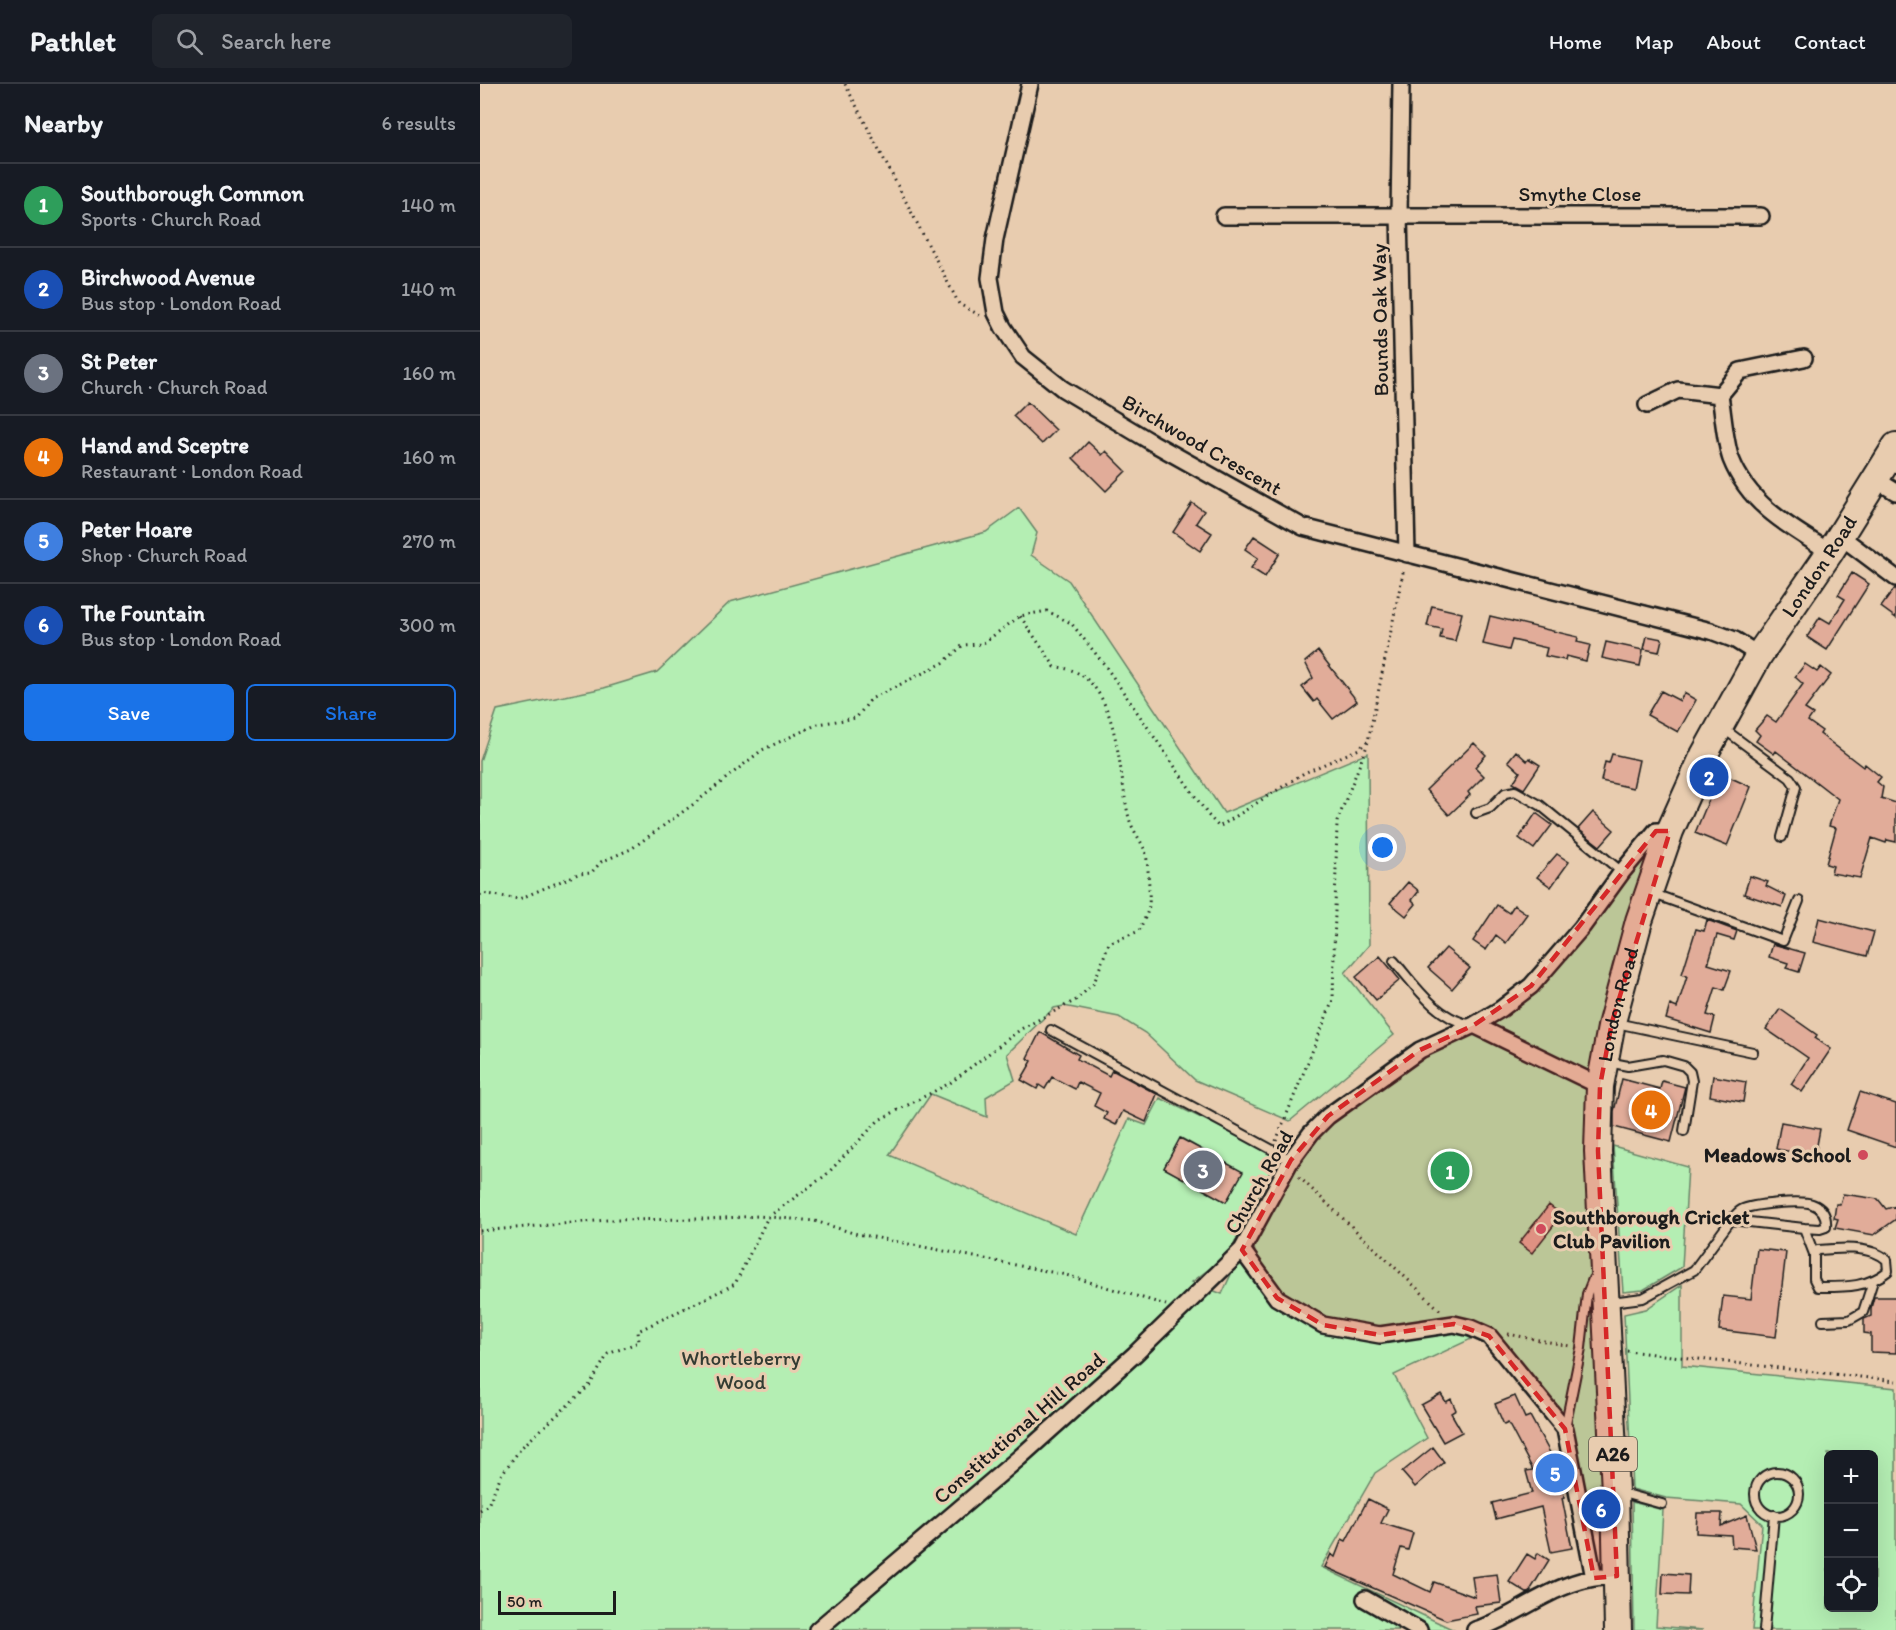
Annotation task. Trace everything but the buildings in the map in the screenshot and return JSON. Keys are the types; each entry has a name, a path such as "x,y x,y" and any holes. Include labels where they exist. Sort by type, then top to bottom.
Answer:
{"highway":[{"name":"London Road","path":"1618,1630 1605,1577 1615,1491 1598,1151 1600,1086 1612,1022 1640,921 1670,831 1704,755 1759,655 1835,544 1886,485 1896,446"}],"street":[{"name":"Birchwood Crescent","path":"1030,84 994,239 990,278 996,313 1003,327 1023,357 1063,389 1303,527 1711,631 1735,640 1759,655"},
{"name":"Bounds Oak Way","path":"1401,84 1399,215 1407,554"},
{"name":"Smythe Close","path":"1224,216 1761,216"},
{"path":"1804,358 1740,371 1720,395 1731,458 1753,497 1785,524 1835,544 1896,578"},
{"path":"1647,405 1678,390 1720,395"},
{"name":"Church Road","path":"1605,1577 1565,1429 1489,1336 1454,1324 1380,1335 1323,1324 1277,1298 1242,1250 1289,1163 1311,1133 1345,1101 1419,1050 1474,1025 1501,1009 1531,986 1582,927 1622,872 1656,831 1660,829 1670,831"},
{"path":"1474,1025 1600,1086"},
{"name":"Constitutional Hill Road","path":"817,1630 1019,1458 1181,1310 1242,1250"},
{"path":"1475,1630 1492,1625 1557,1590 1605,1577"},
{"path":"1365,1599 1419,1630"}],"lane":[{"path":"1720,727 1790,778 1796,787 1782,837"},
{"path":"1476,813 1491,808 1506,793 1515,791 1540,805 1622,872"},
{"path":"1650,893 1783,941 1799,901"},
{"path":"1394,961 1431,1003 1449,1017 1461,1023 1474,1025"},
{"path":"1612,1022 1753,1052"},
{"path":"1051,1030 1272,1151 1289,1163"},
{"path":"1604,1061 1628,1066 1663,1060 1684,1066 1690,1072 1692,1081 1684,1131"},
{"path":"1606,1302 1644,1298 1694,1270 1731,1220 1739,1210 1755,1205 1811,1204 1823,1211 1827,1219 1826,1227 1820,1229 1731,1220"},
{"path":"1804,1228 1814,1254 1814,1279 1818,1287 1861,1285 1873,1281 1888,1271 1887,1260 1879,1253 1837,1248 1818,1250 1814,1254"},
{"path":"1565,1429 1581,1348 1589,1289 1593,1279 1604,1277"},
{"path":"1823,1321 1849,1320 1863,1312 1873,1281"},
{"path":"1782,1472 1794,1481 1799,1496 1789,1512 1774,1515 1762,1510 1758,1504 1755,1497 1756,1488 1764,1476 1782,1472"},
{"path":"1615,1491 1662,1504"},
{"path":"1764,1630 1774,1515"}],"path":[{"path":"845,84 959,304 1003,327"},
{"path":"1272,1151 1333,1000 1337,822 1368,741 1407,554"},
{"path":"480,895 482,893 519,899 578,874 591,873 601,862 631,849 677,816 762,750 818,724 856,718 871,699 943,663 963,645 982,644 1020,616 1047,611 1071,623 1104,664 1208,815 1219,827 1304,773 1359,749 1368,741"},
{"path":"480,1510 488,1505 501,1475 522,1447 589,1386 608,1354 639,1342 638,1331 735,1284 768,1217 826,1175 879,1120 950,1083 1021,1029 1076,1000 1094,983 1109,943 1139,931 1149,906 1147,853 1130,820 1112,723 1104,702 1091,681 1068,668 1055,667 1020,616"},
{"path":"1289,1163 1454,1324"},
{"path":"480,1231 607,1220 768,1217 815,1221 852,1233 1066,1275 1181,1310"},
{"path":"1504,1334 1581,1348"},
{"path":"1608,1350 1896,1380"}],"highlighted area":[{"path":"1656,831 1670,831 1612,1022 1600,1086 1598,1151 1617,1576 1594,1578 1565,1429 1489,1336 1454,1324 1380,1335 1323,1325 1277,1298 1242,1250 1291,1160 1328,1116 1420,1050 1474,1025 1531,986"}],"green space":[{"name":"Whortleberry Wood","path":"1019,508 1037,533 1031,555 1069,581 1224,813 1368,753 1369,945 1345,973 1394,1035 1290,1121 1195,1080 1145,1033 1119,1017 1064,1006 1054,1008 1007,1054 1015,1080 986,1097 987,1117 931,1094 889,1155 1076,1234 1129,1119 1146,1125 1160,1098 1278,1155 1229,1254 1192,1282 1222,1294 1242,1250 1277,1298 1323,1325 1382,1335 1454,1324 1484,1333 1394,1375 1427,1438 1375,1473 1321,1567 1454,1630 480,1630 480,761 497,710 604,688 657,672 730,602 986,532","holes":["1181,1138 1242,1172 1226,1202 1164,1168"]},
{"path":"1655,844 1617,955 1587,1090 1586,1151 1604,1505 1586,1505 1570,1432 1485,1329 1344,1325 1326,1320 1273,1288 1256,1265 1254,1245 1291,1170 1321,1127 1413,1060 1497,1019 1595,921"},
{"path":"1613,1146 1688,1167 1682,1267 1643,1290 1623,1292"},
{"path":"1682,1285 1682,1366 1896,1388 1896,1630 1752,1630 1762,1524 1741,1504 1666,1498 1632,1489 1624,1314 1646,1309"},
{"path":"1632,1502 1663,1510 1656,1626 1703,1630 1634,1630"}],"place":[{"name":"Birchwood Avenue","path":"1709,777"},
{"name":"Hand and Sceptre","path":"1651,1110"},
{"name":"Meadows School","path":"1863,1155"},
{"name":"St Peter","path":"1203,1170"},
{"name":"Southborough Common","path":"1450,1171"},
{"name":"Southborough Cricket Club Pavilion","path":"1541,1229"},
{"name":"Peter Hoare","path":"1555,1473"},
{"name":"The Fountain","path":"1601,1509"}]}
